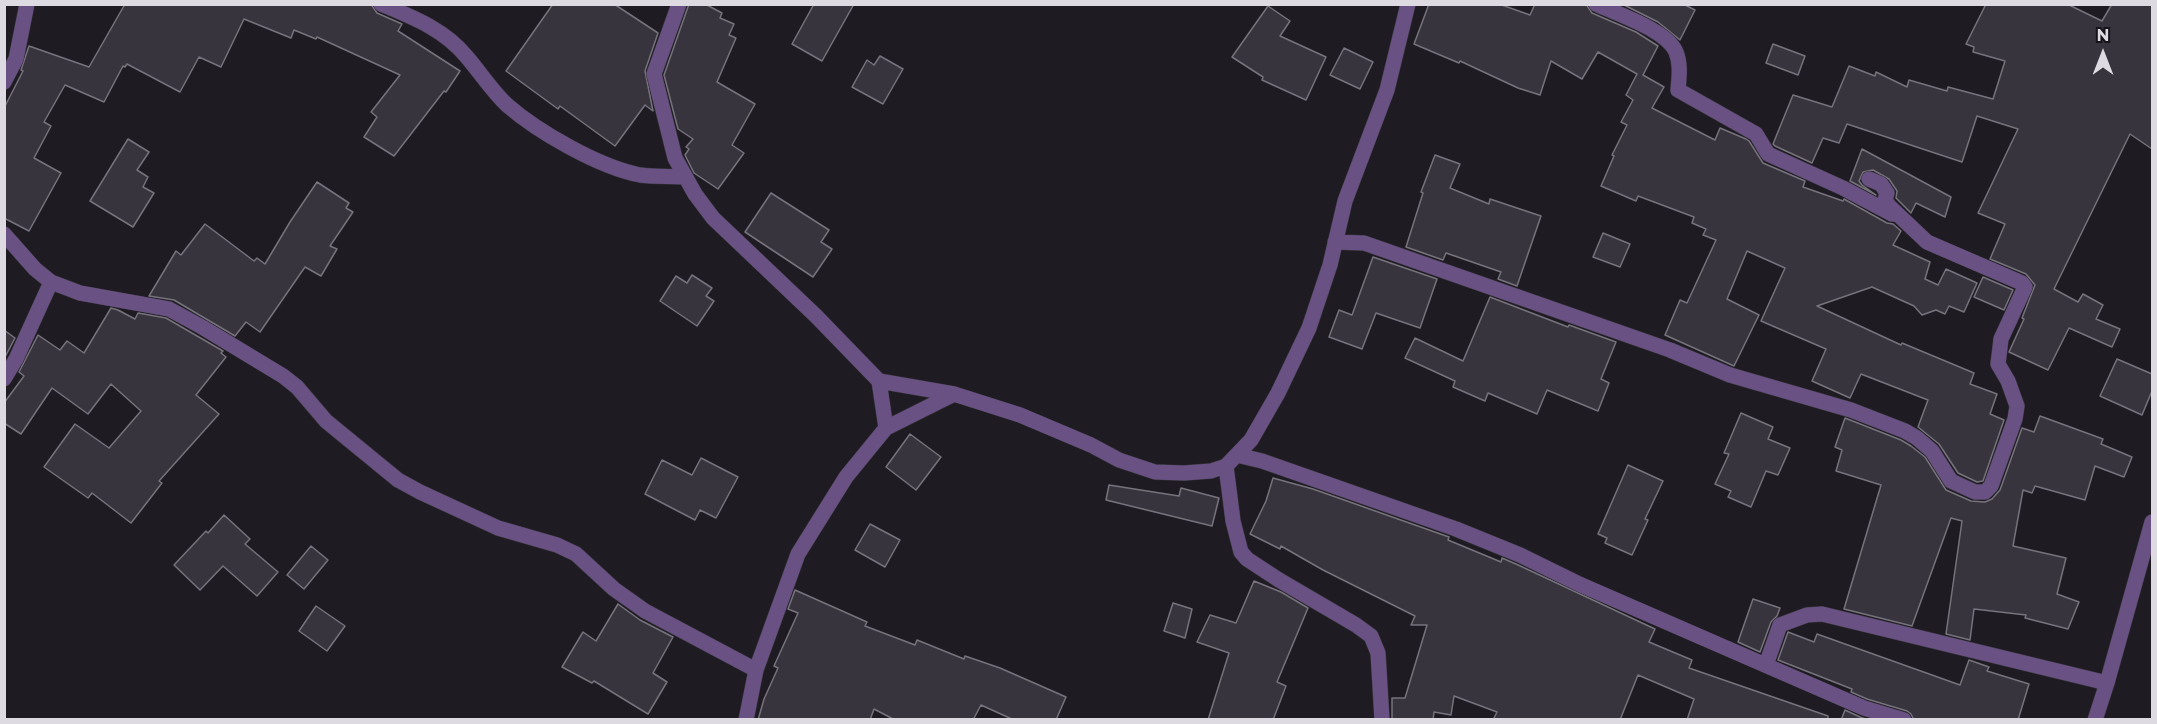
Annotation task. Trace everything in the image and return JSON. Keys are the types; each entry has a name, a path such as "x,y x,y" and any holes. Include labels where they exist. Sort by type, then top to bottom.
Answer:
{"street":[{"path":"4,82 16,59 27,4"},
{"path":"381,4 432,27 452,40 507,105 530,123 570,147 608,166 641,175 686,177"},
{"path":"679,4 654,74 675,158 712,218 816,316 879,381 954,394 1020,415 1091,445 1119,460 1155,472 1184,473 1211,471 1226,466 1251,440 1273,402 1304,339 1330,265 1345,201 1387,90 1408,4"},
{"path":"1596,4 1666,39 1676,50 1679,64 1678,90 1756,134 1768,154 1843,188 1900,218"},
{"path":"1335,242 1364,243 1670,350 1730,375 1851,410 1905,430 1932,451 1951,481 1975,492 1984,492 1991,486 2015,419 2017,406 2008,381 1998,364 2001,339 2025,287 2022,283 1927,243 1884,200 1887,193 1881,184 1869,179"},
{"path":"4,234 35,269 51,282 80,293 169,309 283,376 303,394 326,421 398,480 498,528 557,545 576,554 614,589 645,611 756,670"},
{"path":"4,379 16,359 51,282"},
{"path":"879,381 885,428"},
{"path":"746,720 756,670 798,554 846,477 885,428 954,394"},
{"path":"1237,455 1262,461 1456,529 1520,555 1579,584 1864,708 1904,720"},
{"path":"1226,466 1233,520 1241,552 1247,559 1279,580 1371,636 1378,653 1382,720"},
{"path":"2095,720 2152,522"},
{"path":"1766,665 1780,625 1807,615 1822,614 2107,683"}],"building":[{"path":"125,4 371,4 377,13 402,24 398,31 460,71 446,92 444,91 394,156 364,137 377,117 371,112 400,75 317,37 316,39 294,30 291,38 244,19 221,67 199,57 180,92 127,64 123,66 104,102 65,85 44,122 51,126 34,158 61,173 29,231 4,218 4,108 23,71 21,70 29,46 89,67"},
{"path":"553,4 614,4 658,33 645,71 653,111 645,105 615,146 560,106 558,109 506,71"},
{"path":"689,4 705,4 722,13 720,18 734,24 729,35 736,38 717,82 755,104 732,145 744,153 718,189 694,173 685,155 689,149 686,147 693,139 678,129 664,75"},
{"path":"814,4 854,4 822,61 792,44"},
{"path":"1429,4 1499,4 1530,15 1535,4 1586,4 1592,13 1636,32 1658,46 1643,75 1664,87 1652,108 1715,140 1720,128 1746,139 1763,163 1805,181 1803,187 1843,201 1844,199 1887,223 1893,224 1901,231 1893,245 1930,262 1925,279 1938,285 1946,269 1977,283 1964,312 1949,306 1945,314 1936,310 1922,315 1914,306 1872,287 1817,306 1901,345 1902,343 1974,373 1970,384 1997,394 1990,414 2004,420 1983,481 1977,482 1958,473 1939,444 1918,427 1928,400 1861,374 1850,398 1812,381 1826,349 1761,321 1785,268 1747,251 1727,299 1759,315 1734,366 1665,335 1680,300 1687,303 1716,240 1703,235 1706,229 1692,223 1694,217 1638,196 1636,201 1601,186 1614,156 1612,155 1627,125 1621,122 1633,100 1626,95 1637,74 1598,52 1582,79 1551,61 1540,95 1518,88 1460,61 1459,63 1414,44"},
{"path":"1622,4 1683,4 1695,10 1680,40 1658,22"},
{"path":"1986,4 2067,4 2102,21 2112,4 2152,4 2152,149 2130,134 2054,289 2078,302 2083,294 2103,305 2096,319 2120,329 2112,347 2069,328 2048,370 2009,352 2024,319 2022,318 2035,285 2026,274 1990,259 2005,224 1978,213 2018,129 1977,116 1962,162 1847,124 1839,143 1823,138 1812,163 1773,144 1793,95 1832,107 1849,66 1875,76 1876,72 1907,87 1909,80 1947,91 1948,87 1993,99 2005,61 1973,52 1974,47 1966,44"},
{"path":"1268,6 1290,21 1280,36 1326,57 1306,100 1262,80 1263,77 1232,57"},
{"path":"1773,44 1805,56 1798,75 1766,63"},
{"path":"1344,48 1373,62 1360,89 1330,75"},
{"path":"880,56 903,69 883,104 852,87 867,60 874,65"},
{"path":"128,139 149,152 137,170 148,177 143,187 154,193 133,227 90,201"},
{"path":"1862,149 1951,197 1945,217 1916,203 1911,213 1896,198 1897,191 1889,179 1873,170 1863,172 1859,181 1876,195 1850,181"},
{"path":"1435,155 1460,164 1450,188 1489,204 1490,199 1541,216 1517,286 1498,279 1501,272 1446,253 1443,260 1406,247 1423,193 1421,192"},
{"path":"317,182 349,203 346,208 353,212 330,246 337,249 321,276 305,267 260,332 246,322 235,336 174,300 149,296 176,251 181,255 205,224 254,261 257,258 265,264"},
{"path":"771,193 829,230 821,242 832,249 813,277 745,232"},
{"path":"1603,233 1630,244 1620,267 1593,257"},
{"path":"1373,257 1437,279 1420,328 1376,313 1362,349 1329,337 1339,310 1352,315"},
{"path":"692,275 712,288 706,296 714,301 697,326 660,301 676,276 687,283"},
{"path":"1983,277 2013,290 2004,310 1974,297"},
{"path":"1490,297 1568,327 1569,325 1616,342 1601,379 1609,383 1598,411 1547,390 1537,414 1488,393 1485,401 1453,387 1455,381 1405,358 1415,338 1463,361"},
{"path":"111,308 135,319 138,313 166,318 223,351 221,353 226,357 196,395 219,414 159,481 162,483 131,523 92,493 88,498 44,467 75,424 109,448 141,411 111,384 88,414 52,388 21,434 4,423 4,403 24,376 19,372 38,335 60,350 67,341 84,353"},
{"path":"4,330 15,338 4,359"},
{"path":"2117,359 2152,374 2152,391 2142,415 2100,396"},
{"path":"1741,413 1773,427 1768,439 1790,448 1778,475 1766,471 1751,507 1728,497 1731,491 1715,484 1729,454 1724,453"},
{"path":"2040,416 2103,439 2101,444 2132,457 2124,477 2095,466 2085,500 2035,486 2032,493 2023,490 2013,546 2066,558 2057,594 2079,602 2068,629 2025,618 2026,615 1974,609 1970,640 1946,634 1962,521 1951,518 1912,626 1844,609 1881,485 1836,471 1842,450 1835,447 1845,418 1911,446 1925,457 1946,490 1971,501 1985,502 1992,499 2000,490 2022,428 2034,432"},
{"path":"910,434 941,457 916,490 886,467"},
{"path":"701,458 738,477 716,518 700,510 695,520 645,494 662,460 692,475"},
{"path":"1628,465 1663,481 1645,519 1648,520 1632,555 1605,543 1607,538 1598,534"},
{"path":"1273,478 1313,489 1449,537 1448,540 1501,562 1502,558 1516,564 1655,629 1649,642 1692,660 1689,668 1828,716 1828,720 1687,720 1694,699 1638,675 1620,720 1493,720 1497,712 1454,696 1451,715 1434,712 1433,720 1392,720 1392,698 1405,698 1427,625 1411,625 1415,616 1323,570 1281,546 1280,549 1250,534 1266,501"},
{"path":"1109,485 1179,496 1181,488 1219,498 1212,526 1106,500"},
{"path":"224,515 250,539 245,544 278,572 257,596 223,566 200,590 174,565"},
{"path":"870,524 900,540 885,567 855,550"},
{"path":"311,546 328,560 304,589 287,575"},
{"path":"1254,581 1281,592 1308,608 1277,682 1286,686 1273,720 1208,720 1229,653 1197,642 1210,615 1236,623"},
{"path":"795,590 867,622 865,626 915,645 917,640 964,659 965,656 1000,668 1066,697 1056,720 1014,720 981,705 973,720 895,720 874,709 870,720 758,720 764,699 778,668 774,666 798,613 788,609"},
{"path":"1753,599 1780,608 1777,616 1771,622 1760,652 1738,642"},
{"path":"1173,603 1192,609 1185,638 1164,631"},
{"path":"618,604 640,620 673,637 653,673 667,682 648,714 594,681 592,683 562,667 583,632 596,641"},
{"path":"316,606 345,626 327,651 299,631"},
{"path":"1788,632 1814,642 1817,634 1960,685 1969,660 1989,667 1987,671 2029,684 2018,720 1914,720 1907,711 1867,699 1851,692 1852,689 1778,660"},
{"path":"1845,710 1860,717 1868,720 1841,720"}]}
